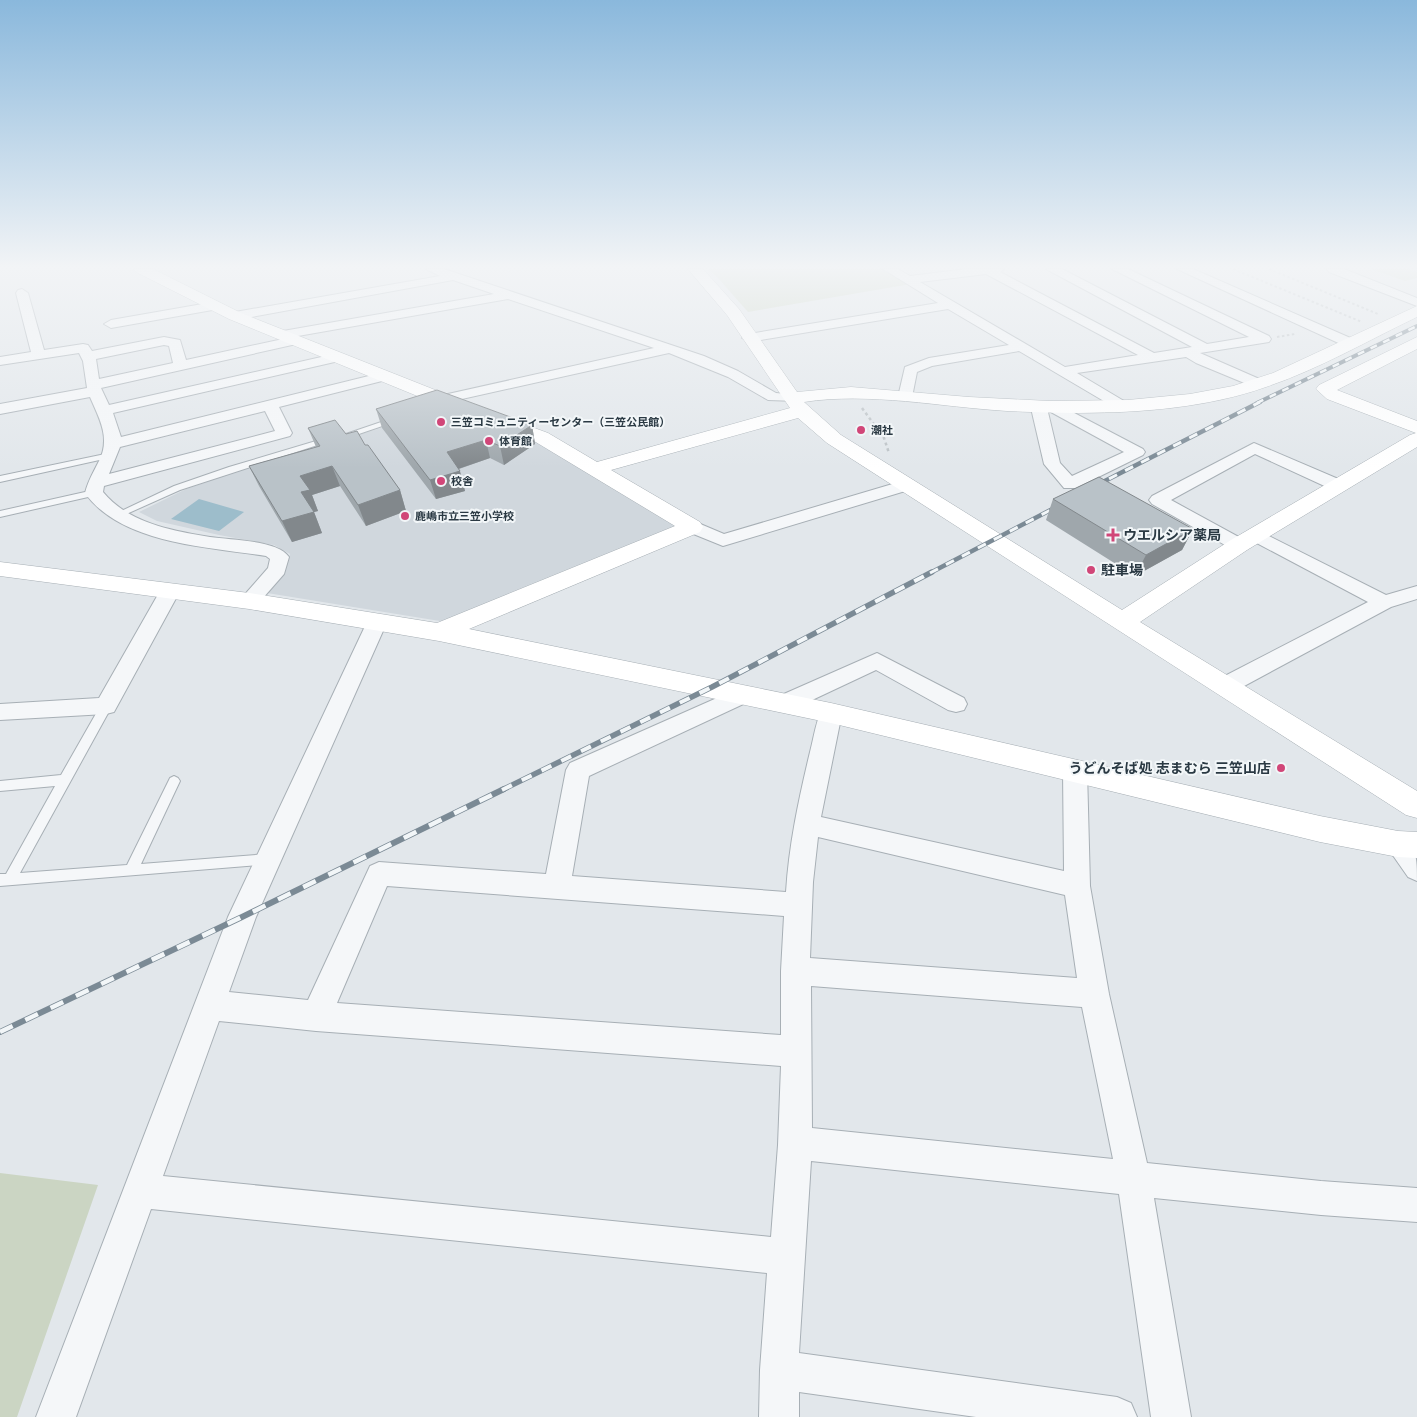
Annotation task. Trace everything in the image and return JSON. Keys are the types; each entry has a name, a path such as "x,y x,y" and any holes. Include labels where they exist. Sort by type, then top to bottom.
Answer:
{"street":[{"path":"34,335 39,354"},
{"path":"282,335 541,437 597,468 692,527 723,540 906,485"},
{"path":"0,409 94,388 304,335"},
{"path":"630,335 714,364 774,397 796,405"},
{"path":"747,335 796,405 834,439 1417,806"},
{"path":"749,338 766,335"},
{"path":"1001,335 1124,407"},
{"path":"1109,335 1151,358"},
{"path":"1180,335 1205,348"},
{"path":"1064,371 1264,339 1256,335"},
{"path":"1332,335 1350,343"},
{"path":"597,468 796,405 827,393 855,393 1046,408 1124,407 1222,394 1259,384 1350,343 1361,335"},
{"path":"90,356 164,341 175,343 181,366"},
{"path":"1417,342 1326,389 1333,395 1417,428"},
{"path":"905,397 910,370 928,362 1021,347"},
{"path":"0,360 83,348 90,356 94,388 105,410 112,432 109,460 94,488"},
{"path":"444,400 671,349"},
{"path":"1188,352 1201,360 1259,384"},
{"path":"105,410 338,357"},
{"path":"111,450 270,405 385,376"},
{"path":"94,488 284,434 270,405"},
{"path":"1046,408 1137,452 1070,484 1052,464 1046,408"},
{"path":"1122,622 1248,540 1337,485 1417,439"},
{"path":"1337,485 1254,448 1158,500 1384,602"},
{"path":"94,488 110,510 140,525 172,534 271,551 280,557 278,570 250,602"},
{"path":"439,632 692,527"},
{"path":"0,569 250,602 439,632 744,694 1075,770 1320,829 1407,844 1417,869"},
{"path":"0,712 106,706 170,591"},
{"path":"1225,686 1384,602 1417,592"},
{"path":"56,1417 242,917 377,622"},
{"path":"785,703 877,661 956,704"},
{"path":"557,887 578,770 744,694"},
{"path":"779,1417 779,1370 795,1144 795,971 798,905 806,824 831,714"},
{"path":"1075,770 1076,886 1094,994 1134,1178 1171,1417"},
{"path":"806,824 1076,886"},
{"path":"316,1016 378,874 798,905"},
{"path":"795,971 1094,994"},
{"path":"209,1005 316,1016 796,1052"},
{"path":"795,1144 1321,1198 1417,1204"},
{"path":"140,1191 787,1257"},
{"path":"779,1370 1117,1417"}],"lane":[{"path":"119,514 177,488 232,469 401,419"},
{"path":"0,479 111,450"},
{"path":"0,514 94,488"},
{"path":"5,880 65,780 106,706"},
{"path":"0,786 65,780"},
{"path":"130,870 174,781"},
{"path":"5,880 268,860"}],"path":[{"path":"855,393 864,412 884,438 890,458"}],"shaded area":[{"name":"鹿嶋市立三笠小学校","path":"407,420 521,435 587,463 676,526 446,622 267,593 286,569 290,554 274,545 157,521 139,512 186,489"}],"green space":[{"path":"0,1173 98,1185 17,1417 0,1417"}],"water":[{"path":"199,499 244,512 219,531 171,519"}],"building":[{"path":"437,390 532,425 500,446 486,440 447,452 460,471 430,480 376,409"},
{"path":"335,420 346,434 357,431 365,445 368,445 400,490 358,505 332,466 300,476 310,490 301,492 314,512 282,521 249,466 320,446 308,428"},
{"path":"1099,477 1193,529 1146,555 1053,499"}],"railway":[{"path":"1257,403 1398,335"},
{"path":"1093,487 1260,402"},
{"path":"930,573 1062,504"},
{"path":"502,790 712,687 932,572"},
{"path":"0,1032 242,917 504,789"}],"place":[{"name":"三笠コミュニティーセンター（三笠公民館）","path":"441,422"},
{"name":"潮社","path":"861,430"},
{"name":"体育館","path":"489,441"},
{"name":"校舎","path":"441,481"},
{"name":"鹿嶋市立三笠小学校","path":"405,516"},
{"name":"ウエルシア薬局","path":"1113,535"},
{"name":"駐車場","path":"1091,570"},
{"name":"うどんそば処 志まむら 三笠山店","path":"1281,768"}]}
